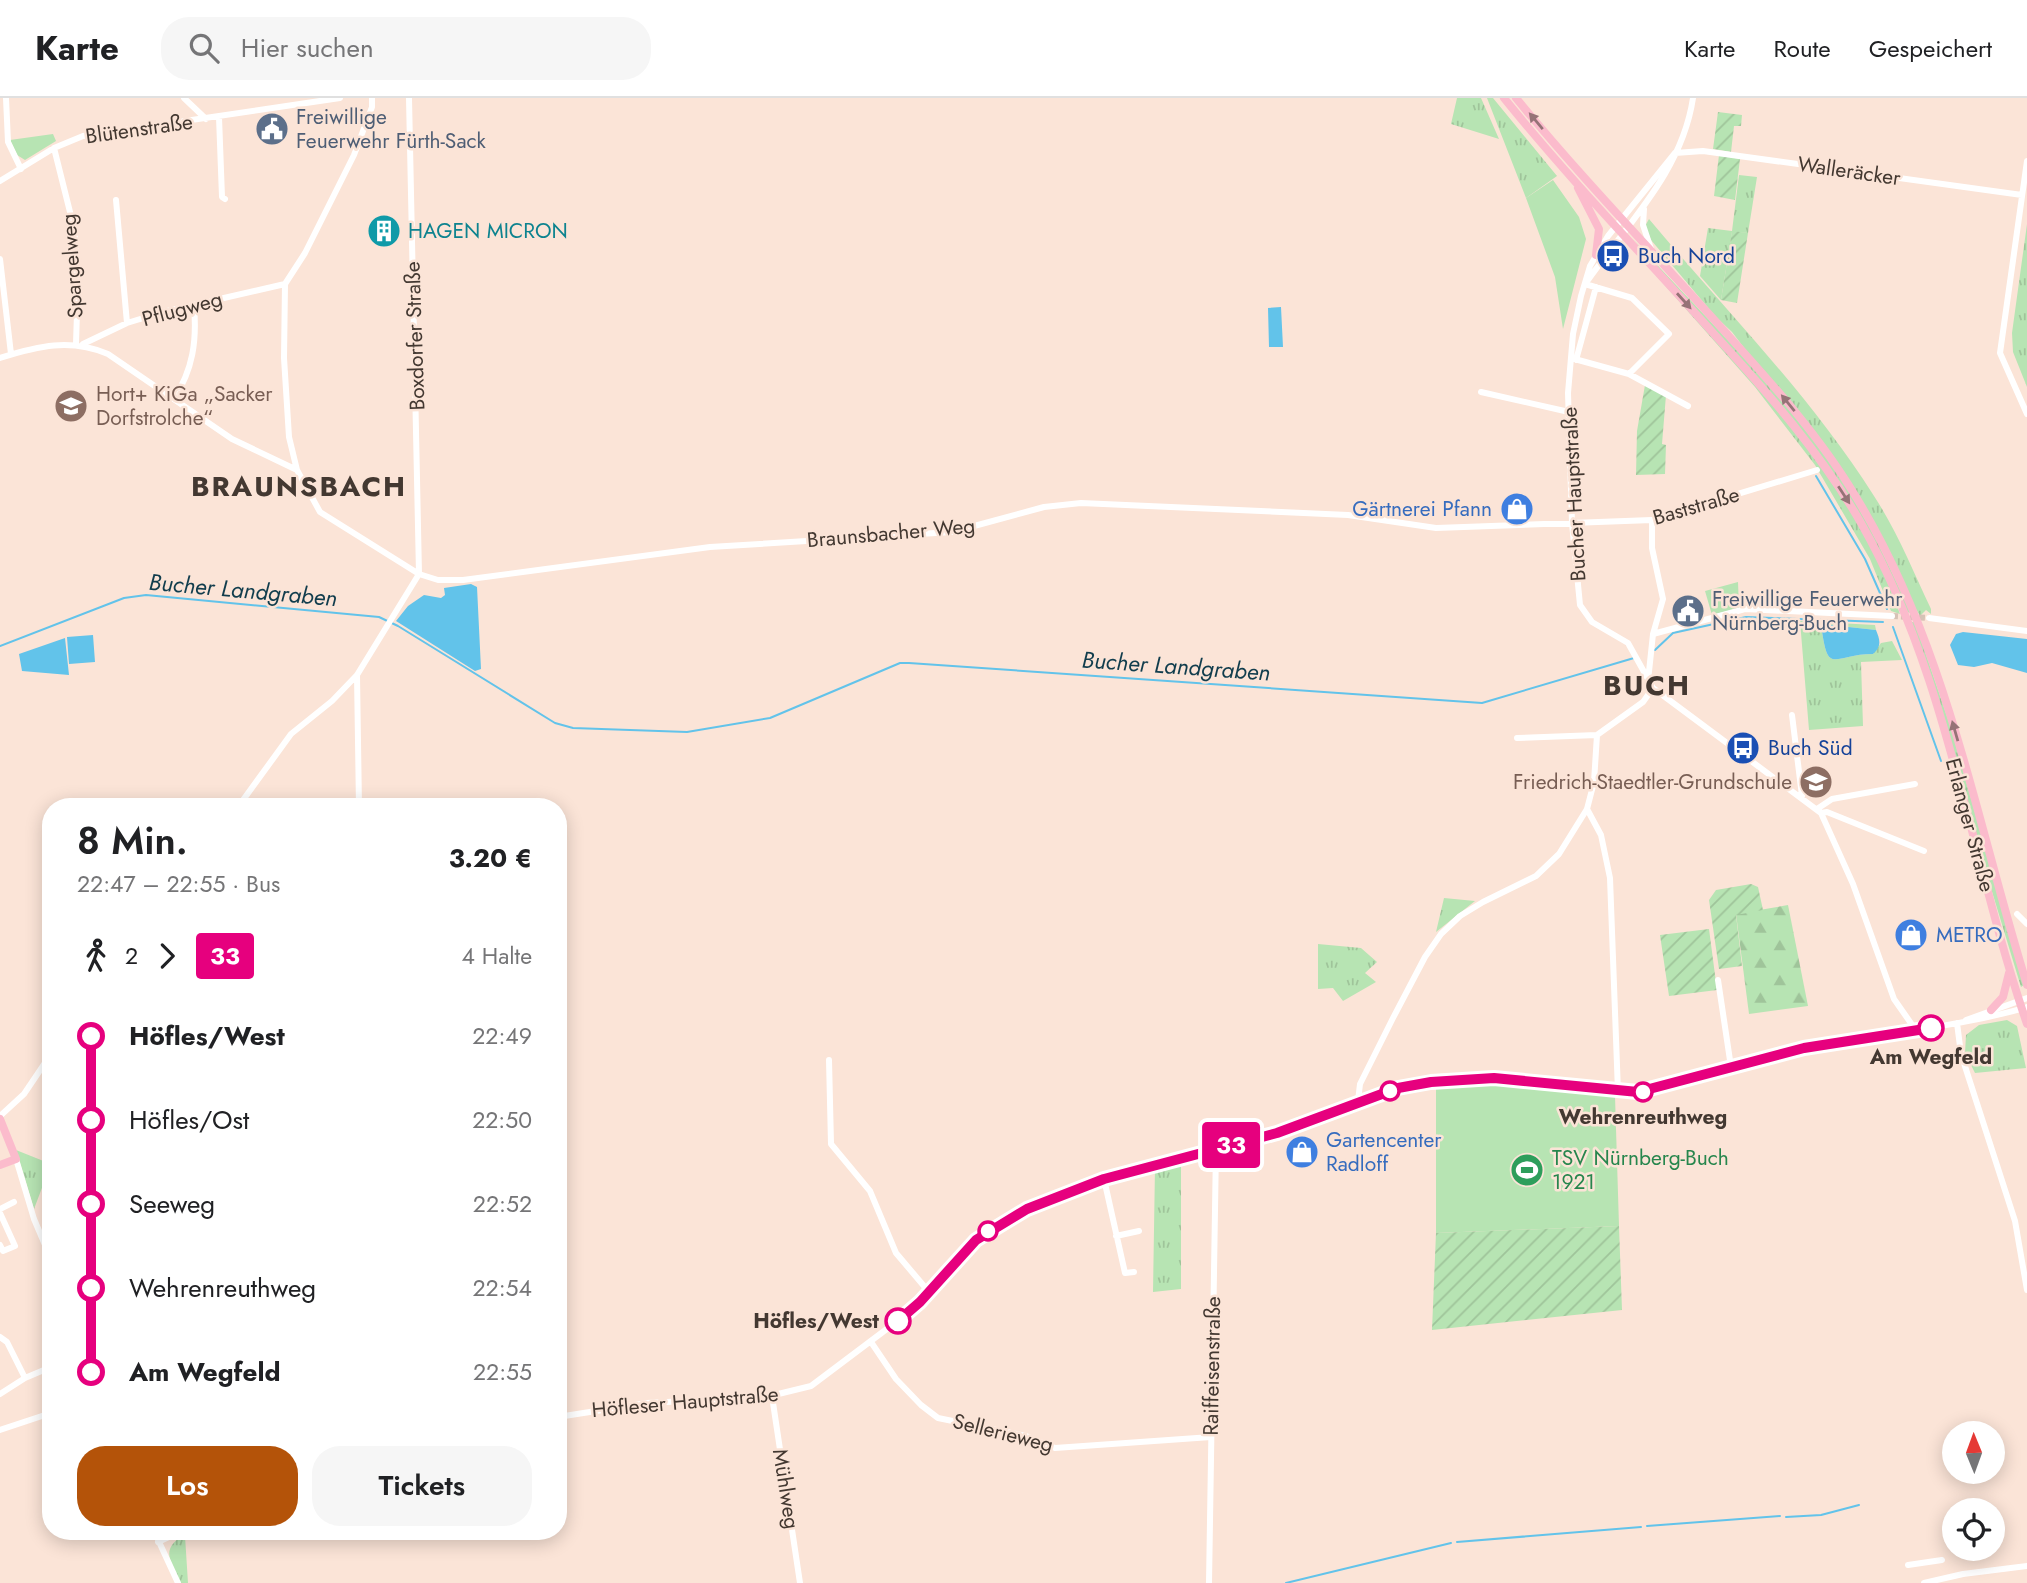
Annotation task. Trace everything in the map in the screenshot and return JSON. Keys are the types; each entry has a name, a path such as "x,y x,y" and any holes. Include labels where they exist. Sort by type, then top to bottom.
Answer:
{"main road":[{"path":"1504,98 1572,176 1622,225"},
{"path":"1516,98 1622,225"},
{"path":"1572,176 1597,222 1600,236 1596,255"},
{"name":"Erlanger Straße","path":"1622,225 1651,249 1769,380 1828,454 1882,541 1921,629 1953,724 2027,985"},
{"name":"Erlanger Straße","path":"1622,225 1812,448 1861,523 1910,628 1942,725 2010,970 2024,1003 2027,1024"},
{"path":"1991,1010 2003,997 2010,970"},
{"path":"0,1119 16,1159 0,1165"}],"street":[{"path":"184,98 206,119"},
{"name":"Blütenstraße","path":"0,181 54,148 83,136 340,98"},
{"path":"245,798 291,734 332,701 357,675 419,575 320,512 297,470 286,414 285,284 306,253 354,155 372,107 372,98"},
{"name":"Boxdorfer Straße","path":"408,98 419,575"},
{"path":"1622,225 1646,204 1667,174 1687,127 1693,98"},
{"path":"4,100 8,142 21,169"},
{"path":"219,117 222,197 225,199"},
{"name":"Spargelweg","path":"54,148 75,237 80,344"},
{"name":"Walleräcker","path":"1675,153 1703,151 2022,195"},
{"path":"1622,225 1675,153"},
{"path":"2027,161 2000,353 2027,414"},
{"path":"116,200 127,323"},
{"path":"1646,204 1643,225 1651,249"},
{"name":"Bucher Hauptstraße","path":"1622,225 1596,255 1585,284 1574,359 1569,412 1572,523 1582,612 1592,622 1622,638 1653,688 1819,811 1853,884 1894,999 1915,1029"},
{"name":"Bucher Hauptstraße","path":"1585,284 1622,225"},
{"path":"0,259 11,354"},
{"name":"Pflugweg","path":"80,344 127,323 285,284"},
{"path":"1585,284 1632,298 1669,334 1629,374"},
{"name":"Bucher Hauptstraße","path":"1574,359 1596,287"},
{"path":"174,399 188,373 195,348 194,306"},
{"path":"0,358 41,346 80,344 108,354 232,439 297,470"},
{"path":"1574,359 1629,374 1688,407"},
{"path":"1481,392 1569,412"},
{"name":"Baststraße","path":"1572,523 1653,520 1817,470"},
{"name":"Braunsbacher Weg","path":"419,575 438,580 463,580 710,547 944,533 1044,508 1081,503 1348,515 1436,528 1572,523"},
{"path":"1648,681 1653,634 1663,599 1652,548 1653,520"},
{"path":"1653,634 1745,609 1892,616"},
{"path":"1928,618 2027,631"},
{"path":"357,675 359,798"},
{"path":"1517,738 1597,735 1643,702 1653,688"},
{"path":"1792,715 1801,796"},
{"path":"1597,735 1594,782 1587,808 1549,866 1461,916 1441,934 1425,957 1360,1084 1358,1101 1421,1083 1482,1078 1552,1082 1618,1092 1650,1090 1804,1048 1975,1022 2024,1003"},
{"path":"1819,811 1832,799 1916,784"},
{"path":"1587,808 1601,835 1610,878 1618,1092"},
{"path":"1819,811 1838,816 1923,851"},
{"path":"2017,914 2027,924"},
{"path":"1718,980 1731,1066"},
{"path":"1957,1023 1991,1010 2024,1003"},
{"path":"1957,1023 1961,1054 2015,1221 2027,1290"},
{"path":"829,1060 831,1144 870,1191 896,1253 929,1292"},
{"path":"0,1119 24,1094 42,1067"},
{"name":"Höfleser Hauptstraße","path":"567,1416 639,1404 772,1396 815,1384 871,1342 929,1292 969,1247 997,1225 1044,1202 1104,1179 1277,1133 1358,1101"},
{"name":"Raiffeisenstraße","path":"1209,1583 1216,1148"},
{"path":"16,1159 42,1238"},
{"path":"1104,1179 1125,1273 1134,1272"},
{"path":"0,1245 4,1251 15,1246 0,1211 14,1202"},
{"path":"1115,1236 1139,1231"},
{"path":"0,1337 6,1342 25,1378"},
{"name":"Sellerieweg","path":"871,1342 896,1379 938,1418 1026,1436 1055,1448 1211,1437"},
{"path":"0,1394 42,1371"},
{"name":"Mühlweg","path":"772,1396 800,1583"},
{"path":"0,1430 42,1416"},
{"path":"162,1540 158,1542 178,1583"},
{"path":"1908,1565 1942,1560"},
{"path":"1931,1562 1936,1580"},
{"path":"1924,1583 2027,1566"}],"green space":[{"path":"1457,98 1481,98 1499,139 1451,124"},
{"path":"1487,98 1493,98 1557,176 1526,198"},
{"path":"1718,112 1742,115 1741,126 1734,126 1731,152 1713,149"},
{"path":"53,134 56,141 25,160 17,155 10,140"},
{"path":"1719,155 1740,159 1735,200 1714,196"},
{"path":"1739,175 1757,177 1748,233 1732,232 1721,300 1700,276 1708,228 1732,231"},
{"path":"1553,180 1579,217 1586,239 1563,329 1555,277 1526,198"},
{"path":"1649,219 1795,388 1849,459 1890,523 1931,614 1926,610 1920,616 1863,503 1732,332 1715,316 1651,240 1645,226"},
{"path":"2027,224 2027,387 2013,352 2012,333"},
{"path":"1732,231 1748,233 1737,303 1721,300"},
{"path":"1633,239 1737,350 1811,436 1866,520 1911,613 1906,612 1838,481"},
{"path":"1629,245 1746,372 1818,463 1850,510 1878,561 1900,614 1891,611 1870,559 1815,465 1755,387"},
{"path":"1645,385 1666,395 1662,444 1666,445 1665,474 1636,475 1637,431"},
{"path":"1738,582 1739,608 1712,615 1705,591"},
{"path":"1800,621 1875,625 1876,630 1821,624 1826,651 1834,659 1873,654 1881,643 1892,641 1902,660 1861,662 1863,726 1809,730"},
{"path":"1910,622 1915,622 1951,728 2024,985 2021,987"},
{"path":"1751,884 1758,887 1763,910 1736,915 1742,966 1719,969 1709,900 1716,890"},
{"path":"1444,898 1475,901 1436,932"},
{"path":"1788,905 1808,1006 1749,1014 1736,914"},
{"path":"1709,929 1717,990 1669,996 1660,935"},
{"path":"1318,944 1361,948 1377,962 1365,973 1376,982 1343,1001 1333,988 1318,989"},
{"path":"2007,1020 2017,1026 2026,1068 1975,1073 1965,1053 1966,1035 1979,1025"},
{"name":"TSV Nürnberg-Buch 1921","path":"1528,1085 1615,1096 1619,1226 1436,1233 1436,1086"},
{"path":"16,1150 42,1160 42,1188 34,1209"},
{"path":"1181,1161 1181,1289 1153,1292 1155,1167"},
{"path":"1619,1226 1622,1310 1432,1330 1436,1233"},
{"path":"177,1540 185,1540 188,1583 180,1583 172,1566 169,1553"}],"water":[{"path":"1281,307 1283,347 1269,347 1268,308"},
{"path":"471,584 477,587 481,669 475,671 396,621 408,606 424,595 441,598 445,595 444,588"},
{"path":"1821,624 1876,630 1879,646 1873,654 1834,659 1826,651"},
{"path":"1963,632 2027,639 2027,673 1992,663 1974,667 1958,665 1950,645 1956,634"},
{"path":"93,635 95,662 69,664 67,637"},
{"path":"65,638 69,675 22,671 19,654"}],"waterway":[{"path":"1816,476 1865,559 1887,609"},
{"name":"Bucher Landgraben","path":"0,646 124,598 146,595 379,617 555,723 573,728 687,732 770,718 900,663 1482,703 1634,658"},
{"name":"Bucher Landgraben","path":"1655,650 1673,633 1746,617 1883,622"},
{"path":"1893,627 1941,761"},
{"path":"1786,1517 1821,1515 1859,1505"},
{"path":"1647,1526 1780,1516"},
{"path":"1457,1542 1641,1527"},
{"path":"1286,1583 1451,1543"}],"tunnel":[{"path":"1892,616 1929,618"}],"bus line":[{"name":"33","path":"898,1321 920,1302 976,1240 1027,1209 1084,1185 1136,1168 1277,1133 1351,1103 1398,1088 1431,1082 1494,1078 1638,1092 1804,1048 1897,1031 1931,1028"}],"place":[{"name":"Freiwillige Feuerwehr Fürth-Sack","path":"272,129"},
{"name":"HAGEN MICRON","path":"384,231"},
{"name":"Buch Nord","path":"1613,256"},
{"name":"Hort+ KiGa „Sacker Dorfstrolche“","path":"71,406"},
{"name":"Gärtnerei Pfann","path":"1517,509"},
{"name":"Freiwillige Feuerwehr Nürnberg-Buch","path":"1688,611"},
{"name":"Buch Süd","path":"1743,748"},
{"name":"Friedrich-Staedtler-Grundschule","path":"1816,782"},
{"name":"METRO","path":"1911,935"},
{"name":"Am Wegfeld","path":"1931,1028"},
{"name":"Wehrenreuthweg","path":"1643,1092"},
{"name":"Gartencenter Radloff","path":"1302,1152"},
{"name":"TSV Nürnberg-Buch 1921","path":"1527,1170"},
{"name":"Höfles/West","path":"898,1321"}],"district":[{"name":"BRAUNSBACH","path":"299,486"},
{"name":"BUCH","path":"1647,685"}]}
